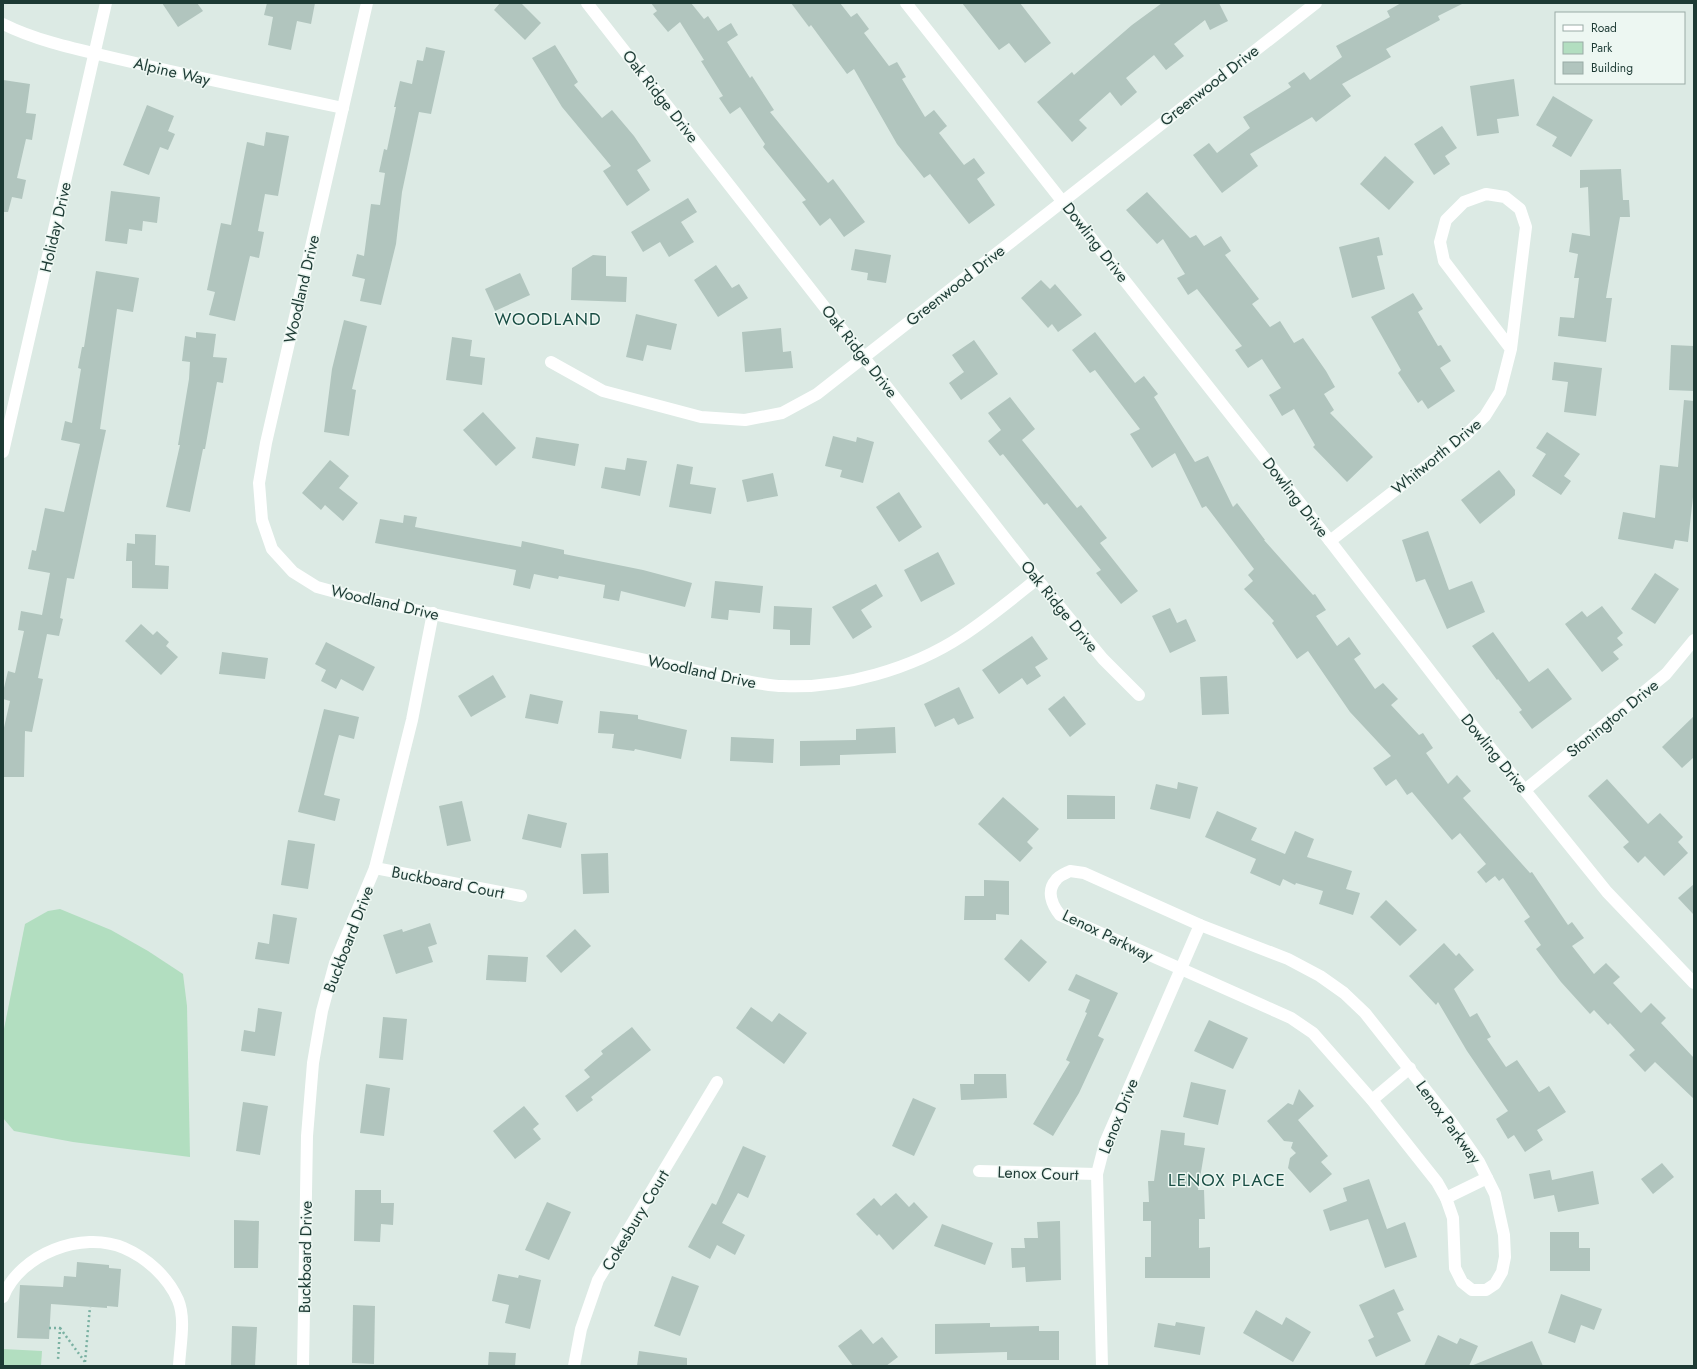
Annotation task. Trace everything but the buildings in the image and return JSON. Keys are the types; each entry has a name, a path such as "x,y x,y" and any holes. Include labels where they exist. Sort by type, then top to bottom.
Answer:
{"street":[{"name":"Holiday Drive","path":"3,452 106,3"},
{"name":"Woodland Drive","path":"367,3 266,443 259,483 262,520 272,549 293,572 317,586 350,596 734,679 782,686 829,685 871,677 929,653 960,637 1037,579"},
{"name":"Oak Ridge Drive","path":"586,3 864,356 1037,579 1103,659 1139,695"},
{"name":"Dowling Drive","path":"906,3 1330,540 1464,715 1524,790 1607,892 1694,983"},
{"name":"Greenwood Drive","path":"551,362 604,391 701,417 744,420 782,413 817,394 1316,3"},
{"name":"Alpine Way","path":"3,24 18,31 95,53 218,82 343,108"},
{"name":"Whitworth Drive","path":"1330,540 1466,435 1485,416 1500,392 1511,349 1526,227 1520,209 1505,197 1486,194 1464,202 1446,220 1440,242 1444,261 1511,349"},
{"name":"Buckboard Drive","path":"303,1366 307,1136 313,1063 322,1011 335,963 375,868 412,720 432,613"},
{"name":"Stonington Drive","path":"1524,790 1666,674 1694,640"},
{"name":"Buckboard Court","path":"375,868 521,896"},
{"name":"Lenox Parkway","path":"1070,871 1084,873 1200,925 1288,959 1320,976 1344,993 1365,1013 1452,1123 1479,1162 1495,1194 1500,1211 1504,1235 1505,1257 1502,1272 1495,1284 1486,1290 1472,1290 1462,1282 1455,1268 1453,1218 1446,1198 1437,1182 1372,1100 1313,1033 1284,1015 1060,915 1053,906 1050,892 1056,879 1070,871"},
{"path":"1181,970 1200,925"},
{"name":"Lenox Drive","path":"1102,1366 1097,1174 1105,1143 1181,970"},
{"name":"Lenox Parkway","path":"1372,1100 1410,1068"},
{"name":"Cokesbury Court","path":"574,1366 581,1329 598,1280 717,1082"},
{"name":"Lenox Court","path":"979,1171 1097,1174"},
{"name":"Lenox Parkway","path":"1446,1198 1487,1178"},
{"path":"3,1297 18,1272 38,1256 65,1246 97,1243 123,1248 149,1262 170,1286 178,1300 182,1315 179,1366"}],"path":[{"path":"60,1328 85,1362 90,1307"},
{"path":"50,1328 60,1328"},
{"path":"58,1360 60,1328"}],"green space":[{"path":"60,909 111,930 148,951 183,974 187,1006 190,1157 73,1142 14,1131 3,1118 3,1034 25,924 48,911"},
{"path":"3,1349 42,1351 41,1366 3,1366"}],"district":[{"name":"WOODLAND","path":"548,319"},
{"name":"LENOX PLACE","path":"1227,1180"}]}
